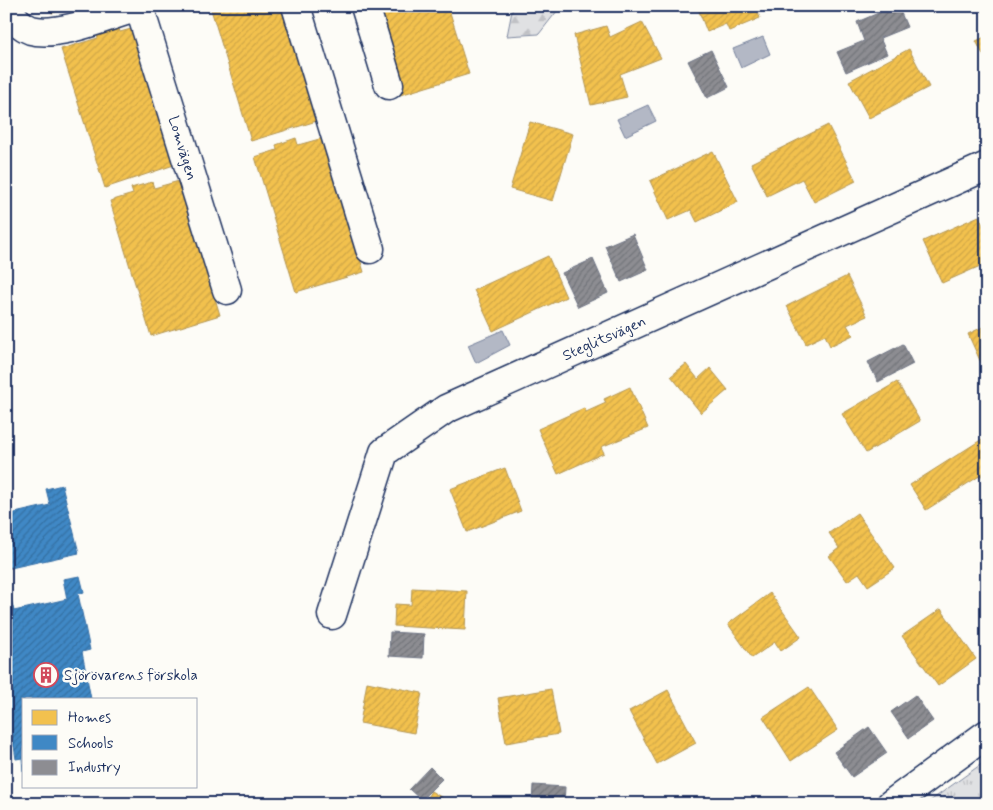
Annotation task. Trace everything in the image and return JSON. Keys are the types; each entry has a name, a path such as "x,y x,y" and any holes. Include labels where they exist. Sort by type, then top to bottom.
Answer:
{"street":[{"name":"Lomvägen","path":"6,6 20,23 31,30 48,31 71,27 139,6 227,290"},
{"path":"296,6 370,249"},
{"path":"365,6 389,85"},
{"name":"Steglitsvägen","path":"332,615 384,452 446,409 987,166"},
{"path":"891,804 987,734"}],"green space":[{"path":"513,6 561,6 539,34 507,36"},
{"path":"987,760 987,804 926,804"}],"shaded area":[{"path":"763,37 770,54 741,68 733,49"},
{"path":"648,105 656,121 625,136 617,119"},
{"path":"503,330 510,345 476,363 468,345"}],"building: Homes":[{"path":"50,6 73,6 52,13"},
{"path":"210,6 285,6 320,120 251,141"},
{"path":"373,6 448,6 469,74 400,95"},
{"path":"697,6 761,6 756,8 760,18 729,31 726,24 707,32"},
{"path":"117,22 120,32 131,29 174,165 105,188 61,49 98,38 95,29"},
{"path":"642,22 661,58 620,74 627,97 591,105 574,35 606,26 610,37"},
{"path":"987,36 987,62 976,41"},
{"path":"909,49 929,87 869,118 849,81"},
{"path":"530,122 573,134 553,201 510,189"},
{"path":"828,125 856,181 814,202 802,179 767,196 751,163"},
{"path":"296,138 298,145 323,138 364,272 296,292 255,157 277,150 276,145"},
{"path":"713,151 738,202 697,222 691,210 668,220 650,181"},
{"path":"179,181 220,315 151,336 110,201 133,194 131,188 152,182 154,188"},
{"path":"979,216 987,234 987,263 942,283 923,241"},
{"path":"548,256 566,297 493,331 474,290"},
{"path":"847,276 867,316 847,325 853,335 830,346 825,335 806,344 787,306"},
{"path":"985,326 987,330 987,376 968,334"},
{"path":"686,364 698,379 710,368 728,390 701,413 671,376"},
{"path":"897,382 920,421 866,453 842,414"},
{"path":"630,387 648,428 601,447 604,453 558,474 538,429 584,408 586,412 606,403 604,399"},
{"path":"987,436 987,483 981,475 926,510 910,485"},
{"path":"505,468 521,511 467,532 450,489"},
{"path":"857,513 895,568 868,586 859,573 847,581 829,556 839,548 829,533"},
{"path":"412,588 467,591 465,630 394,626 395,604 411,605"},
{"path":"770,593 801,637 781,651 775,642 752,658 728,624"},
{"path":"941,609 976,659 938,686 902,636"},
{"path":"367,682 422,693 414,733 360,723"},
{"path":"809,687 838,730 791,761 763,717"},
{"path":"551,689 559,734 506,743 498,698"},
{"path":"668,690 696,743 657,764 629,711"},
{"path":"431,791 452,804 423,804"},
{"path":"717,797 721,804 706,804"}],"building: Schools":[{"path":"62,485 79,553 6,569 6,515 50,505 46,489"},
{"name":"Sjörövarens förskola","path":"80,576 84,592 78,594 90,650 82,652 91,698 22,698 22,758 16,759 14,746 6,747 6,581 14,611 67,599 63,579"}],"building: Industry":[{"path":"898,6 907,27 880,38 887,54 846,72 837,52 864,41 857,22"},
{"path":"711,50 729,87 707,98 688,61"},
{"path":"633,234 648,270 621,282 605,246"},
{"path":"593,259 608,293 578,307 562,273"},
{"path":"903,344 913,364 878,382 868,362"},
{"path":"390,632 424,634 423,658 389,656"},
{"path":"915,695 933,721 909,738 891,712"},
{"path":"869,727 887,753 852,777 834,752"},
{"path":"430,767 442,779 421,800 409,789"},
{"path":"533,785 565,787 564,804 532,804"}],"place":[{"name":"Sjörövarens förskola","path":"46,675"}]}
